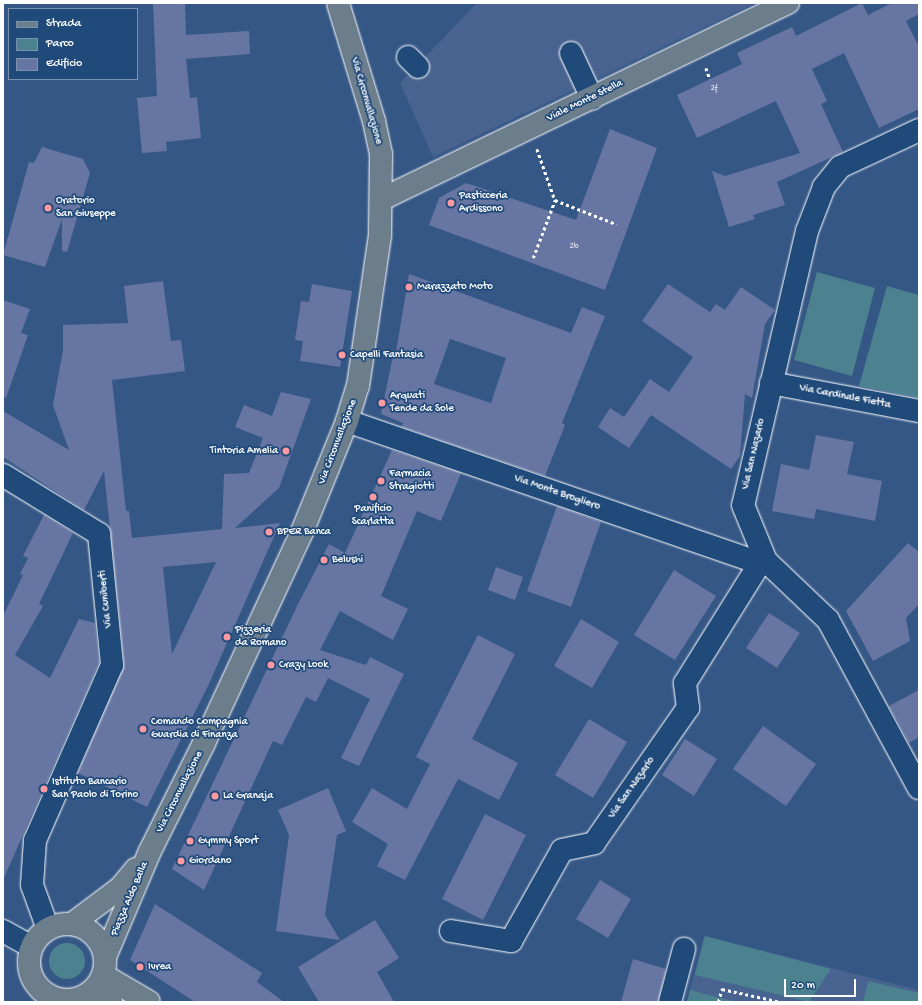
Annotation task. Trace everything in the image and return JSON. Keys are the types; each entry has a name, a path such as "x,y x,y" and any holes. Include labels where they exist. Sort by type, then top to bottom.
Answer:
{"main road":[{"name":"Via Circonvallazione","path":"150,851 253,640 302,532 347,421 358,386 380,235 382,199 381,154 374,121 338,3"},
{"name":"Viale Monte Stella","path":"382,199 788,3"},
{"name":"Piazza Aldo Balla","path":"72,924 120,888 150,851"},
{"name":"Piazza Aldo Balla","path":"104,966 150,851"},
{"path":"110,1002 51,996 37,986 29,966 32,947 37,938 48,929 72,924 84,928 94,936 104,966 149,1002"},
{"path":"71,999 96,987 104,966"}],"street":[{"path":"571,54 592,98"},
{"name":"Via San Nazario","path":"919,130 840,167 824,187 807,231 743,505 763,562 828,620 919,788"},
{"name":"Via Cardinale Fietta","path":"771,383 919,411"},
{"name":"Via Monte Brogliero","path":"347,421 763,562"},
{"name":"Via Cuniberti","path":"3,475 99,534 112,665 34,840 32,885 48,929"},
{"name":"Via San Nazario","path":"451,930 511,941 562,850 594,843 688,708 685,683 763,562"},
{"path":"3,931 32,947"},
{"path":"670,1002 684,949"}],"path":[{"path":"528,129 555,200 533,258"},
{"path":"555,200 616,224"},
{"path":"718,1002 722,988 781,1002"}],"shaded area":[{"path":"477,3 755,3 433,157 400,83"},
{"path":"704,936 919,990 919,1002 687,1002"}],"green space":[{"path":"817,272 875,288 852,376 794,360"},
{"path":"887,286 919,295 919,398 859,386"},
{"path":"705,936 831,969 809,1002 695,975"},
{"path":"71,943 80,948 84,954 84,968 80,974 71,979 63,979 54,974 50,968 49,957 54,948 60,944"},
{"path":"868,981 919,993 919,1002 863,1002"},
{"path":"690,990 736,1002 687,1002"}],"building":[{"path":"153,3 185,3 186,35 249,31 250,54 186,59 190,98 197,97 201,138 166,142 167,151 142,153 137,98 157,96"},
{"path":"862,3 868,15 892,3 919,3 919,14 906,21 919,47 919,109 879,128 844,53 812,69 827,101 821,104 843,152 777,182 785,205 753,215 755,219 729,227 712,171 725,176 800,153 776,101 697,138 677,95 742,64 737,53 792,27 796,36"},
{"path":"610,129 657,148 605,290 429,225 439,198 466,183 576,220"},
{"name":"Oratorio San Giuseppe","path":"42,147 83,159 90,173 67,252 62,251 62,219 45,267 3,255 29,162 34,163"},
{"path":"409,274 571,333 582,307 605,316 562,423 565,425 545,476 402,427 403,423 381,414 394,351 396,352","holes":["450,339 506,358 491,403 434,384"]},
{"path":"163,281 171,341 181,340 185,371 112,380 126,511 129,511 132,538 222,529 224,474 249,473 263,438 235,427 244,405 272,416 281,392 311,399 279,488 235,528 280,523 208,686 147,807 78,773 124,664 104,471 84,510 3,457 3,411 69,450 53,405 63,350 63,325 128,323 124,286","holes":["216,562 172,654 163,567"]},
{"path":"312,284 352,291 340,367 300,361 303,341 295,340 301,301 309,302"},
{"path":"668,284 710,312 716,304 725,310 741,287 775,310 765,324 752,398 745,394 740,456 731,469 651,415 629,448 598,427 610,408 624,417 650,379 669,392 693,357 642,321"},
{"path":"3,300 30,309 21,333 28,335 6,398 3,397"},
{"path":"816,435 854,442 847,474 882,481 875,521 816,509 814,519 772,511 781,464 809,470"},
{"path":"392,450 461,473 441,521 417,511 381,596 408,609 393,640 340,611 320,650 366,665 370,657 404,674 359,766 341,758 370,699 328,678 316,702 306,697 282,745 273,741 204,890 172,869 299,602 329,544 345,553"},
{"path":"557,506 601,522 571,607 527,591"},
{"path":"44,515 73,533 39,604 43,606 15,655 50,678 79,619 95,623 99,663 3,880 3,616 23,575 20,574 28,558 23,556"},
{"path":"908,543 919,552 919,604 906,618 910,641 873,661 846,611"},
{"path":"496,567 523,577 515,600 488,590"},
{"path":"674,570 716,596 675,660 634,635"},
{"path":"769,613 800,633 777,668 746,648"},
{"path":"581,619 619,642 592,688 554,666"},
{"path":"478,635 515,654 472,739 518,763 499,800 458,779 405,880 377,866 388,844 352,822 372,788 407,809 430,764 416,757"},
{"path":"919,690 919,737 909,743 889,706"},
{"path":"589,719 627,742 593,798 555,775"},
{"path":"763,726 816,764 786,806 733,769"},
{"path":"685,739 717,759 694,796 662,775"},
{"path":"328,788 346,831 337,835 325,915 340,940 276,931 289,835 278,810"},
{"path":"485,814 526,835 483,920 442,899"},
{"path":"600,880 631,899 608,938 576,919"},
{"path":"155,904 262,973 257,982 284,1002 195,1002 130,960"},
{"path":"375,920 399,958 377,972 394,1002 319,1002 298,967"},
{"path":"633,959 666,969 658,1002 621,1002"}],"place":[{"name":"Pasticceria Ardissono","path":"451,203"},
{"name":"Oratorio San Giuseppe","path":"48,208"},
{"name":"Marazzato Moto","path":"409,287"},
{"name":"Capelli Fantasia","path":"342,355"},
{"name":"Arquati Tende da Sole","path":"382,403"},
{"name":"Tintoria Amelia","path":"286,451"},
{"name":"Farmacia Stragiotti","path":"381,481"},
{"name":"Panificio Scarlatta","path":"373,497"},
{"name":"BPER Banca","path":"269,532"},
{"name":"Belushi","path":"324,560"},
{"name":"Pizzeria da Romano","path":"227,637"},
{"name":"Crazy Look","path":"271,665"},
{"name":"Comando Compagnia Guardia di Finanza","path":"143,729"},
{"name":"Istituto Bancario San Paolo di Torino","path":"44,789"},
{"name":"La Granaja","path":"215,796"},
{"name":"Gymmy Sport","path":"190,841"},
{"name":"Giordano","path":"181,861"},
{"name":"Ivrea","path":"140,967"}]}
